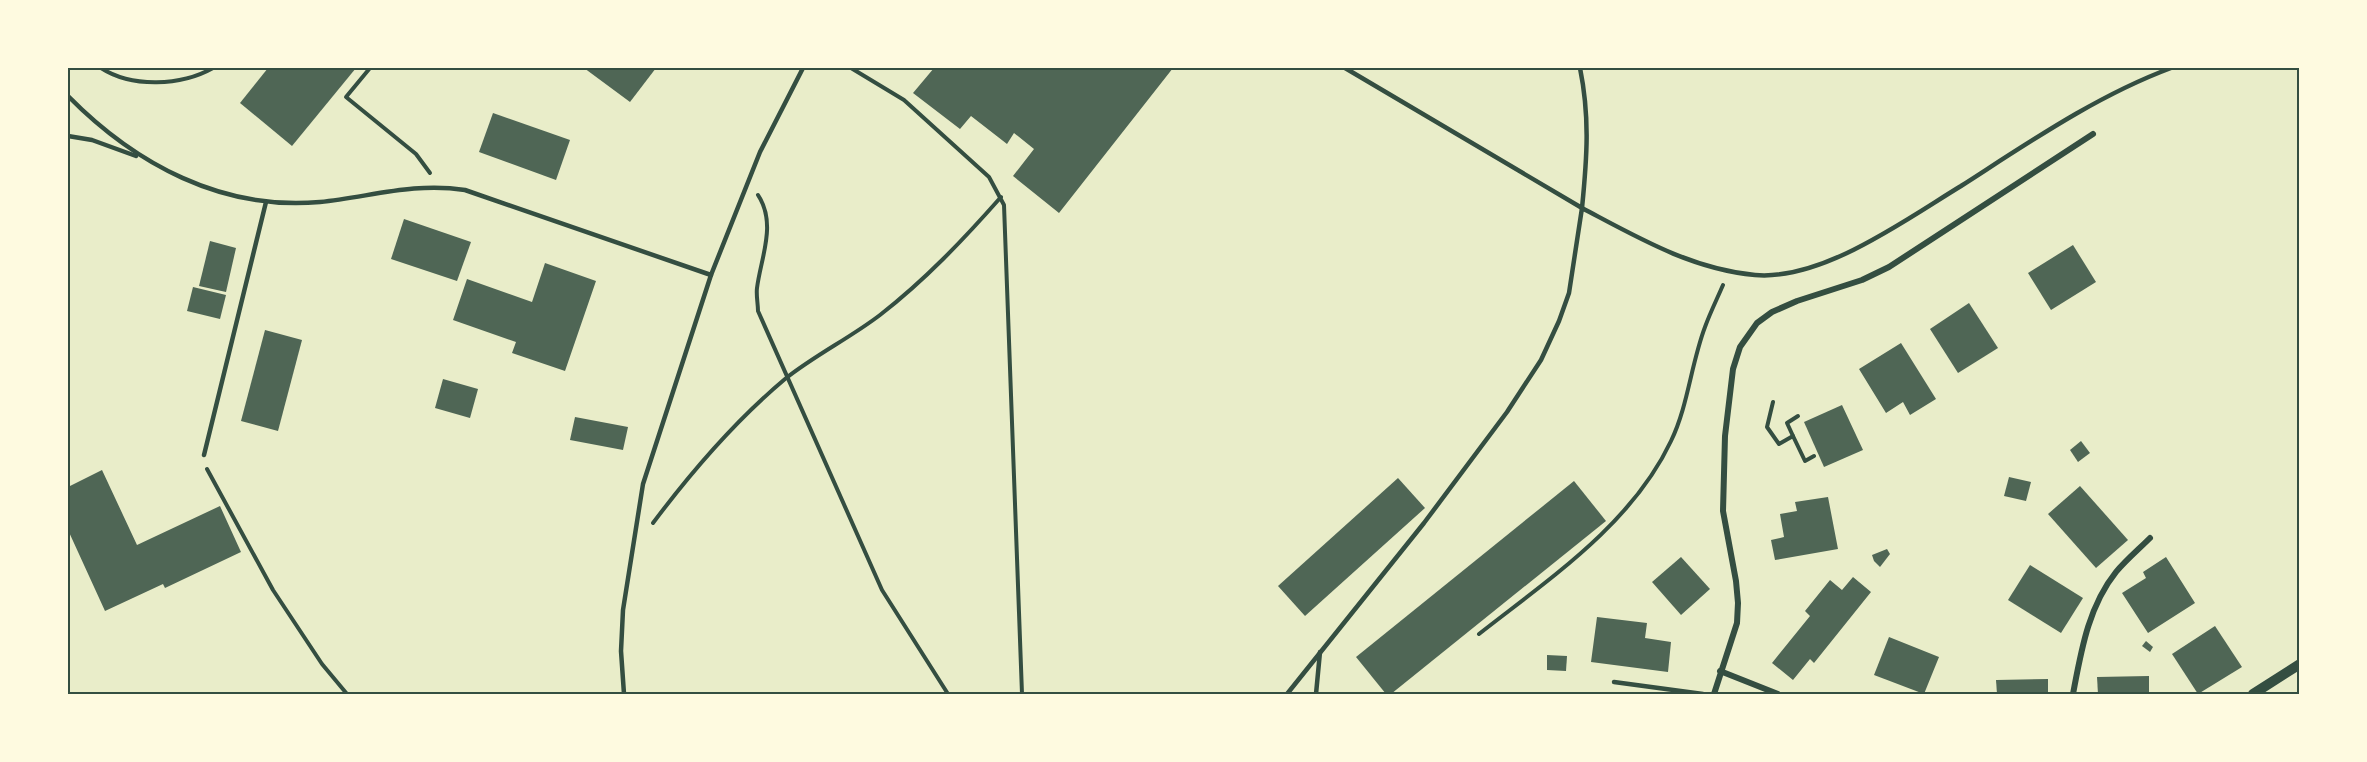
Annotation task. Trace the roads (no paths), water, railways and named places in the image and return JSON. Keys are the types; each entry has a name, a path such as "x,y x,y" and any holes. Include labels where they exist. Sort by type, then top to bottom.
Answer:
{"street":[{"path":"1714,694 1737,623 1736,580 1723,511 1725,436 1733,369 1746,337 1757,323 1772,312 1797,300 1862,280 1889,267 2093,134"},
{"path":"2073,694 2090,618 2117,571 2150,538"},
{"path":"2253,694 2300,664"},
{"path":"1720,671 1778,694"}],"lane":[{"path":"624,694 621,651 623,610 644,484 711,274 774,122 803,68"},
{"path":"1345,68 1582,208 1660,250 1699,264 1756,275 1793,273 1862,247 2080,111 2146,77 2171,68"},
{"path":"1287,694 1424,523 1507,412 1541,360 1569,293 1582,208 1588,150 1587,102 1580,68"},
{"path":"68,96 109,134 143,159"},
{"path":"68,136 92,140 143,159 185,180 229,195 266,202 318,202 401,189 439,186 465,190 711,274"},
{"path":"204,455 266,202"},
{"path":"1316,694 1320,652"},
{"path":"1614,682 1703,694"}]}
